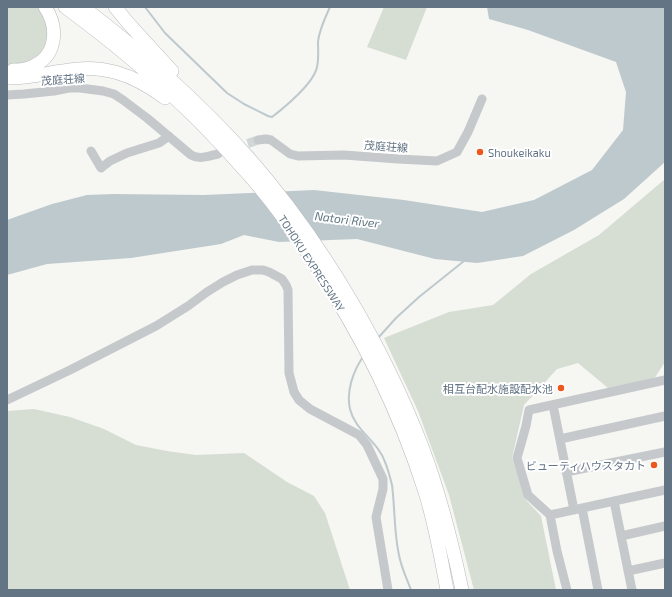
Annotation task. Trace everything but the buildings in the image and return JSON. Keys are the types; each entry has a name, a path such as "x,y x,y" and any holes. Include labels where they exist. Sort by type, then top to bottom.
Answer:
{"highway":[{"path":"7,70 22,70 31,68 38,64 49,52 53,45 54,36 52,19 45,7"},
{"name":"TOHOKU EXPRESSWAY","path":"65,7 143,69 198,120 233,157 259,174 280,214 375,355 403,403 425,455 436,488 456,558 462,590"},
{"name":"TOHOKU EXPRESSWAY","path":"83,7 123,38 184,92 229,137 259,174 288,205 331,268 347,294 375,355 394,410 411,452 425,493 435,530 447,590"},
{"path":"115,7 232,135 259,174"},
{"path":"119,7 143,39"},
{"path":"7,78 28,77 86,68 109,70 120,73 142,83 162,96 192,120 233,157"}],"street":[{"name":"茂庭荘線","path":"7,95 39,93 69,88 91,89 114,94 169,136 191,155 200,158 218,154"},
{"name":"茂庭荘線","path":"258,140 271,140 290,154 298,156 344,155 437,160 457,152 468,132 482,99"},
{"path":"91,151 101,168 110,161 127,153 159,143 169,136"},
{"path":"7,400 156,326 207,292 237,275 252,270 263,270 269,272 282,279 288,290 289,373 294,392 299,400 310,409 359,436 367,445 383,478 383,489 376,517 388,590"},
{"path":"567,590 550,515 528,495 517,458 529,410 665,380"},
{"path":"553,405 566,472 578,509 598,590"},
{"path":"560,439 665,416"},
{"path":"566,472 665,452"},
{"path":"550,515 665,490"},
{"path":"614,501 632,590"},
{"path":"621,536 665,526"},
{"path":"628,571 665,563"}],"shaded area":[{"path":"7,7 39,7 47,25 47,38 44,48 38,56 29,62 7,65"},
{"path":"384,7 427,7 406,60 367,47"},
{"path":"665,179 665,362 654,379 608,388 578,363 557,369 524,405 512,458 526,500 541,516 556,590 474,590 449,495 418,411 384,338 449,312 493,305 531,274 599,235"},
{"path":"34,409 70,417 104,429 136,445 196,455 244,453 287,482 314,496 325,513 350,590 7,590 7,411"}],"water":[{"name":"Natori River","path":"487,7 665,7 665,162 624,199 574,230 523,256 477,263 435,259 357,239 279,242 244,235 221,244 131,258 47,264 7,275 7,220 52,204 87,195 204,195 314,190 404,200 482,212 534,200 592,170 623,130 626,92 616,62 528,30 489,19"}],"waterway":[{"path":"145,7 165,33 227,93 244,104 272,117 305,87 315,73 318,61 318,42 322,24 330,7"},
{"path":"378,338 396,318 419,297 464,261"},
{"path":"363,357 353,375 351,382 349,396 350,409 361,430 382,455 387,467 392,485 396,538 399,555 411,590"}],"tunnel":[{"path":"235,148 258,140"}],"place":[{"name":"Shoukeikaku","path":"480,152"},
{"name":"相互台配水施設配水池","path":"561,388"},
{"name":"ビューティハウスタカト","path":"654,465"}]}
